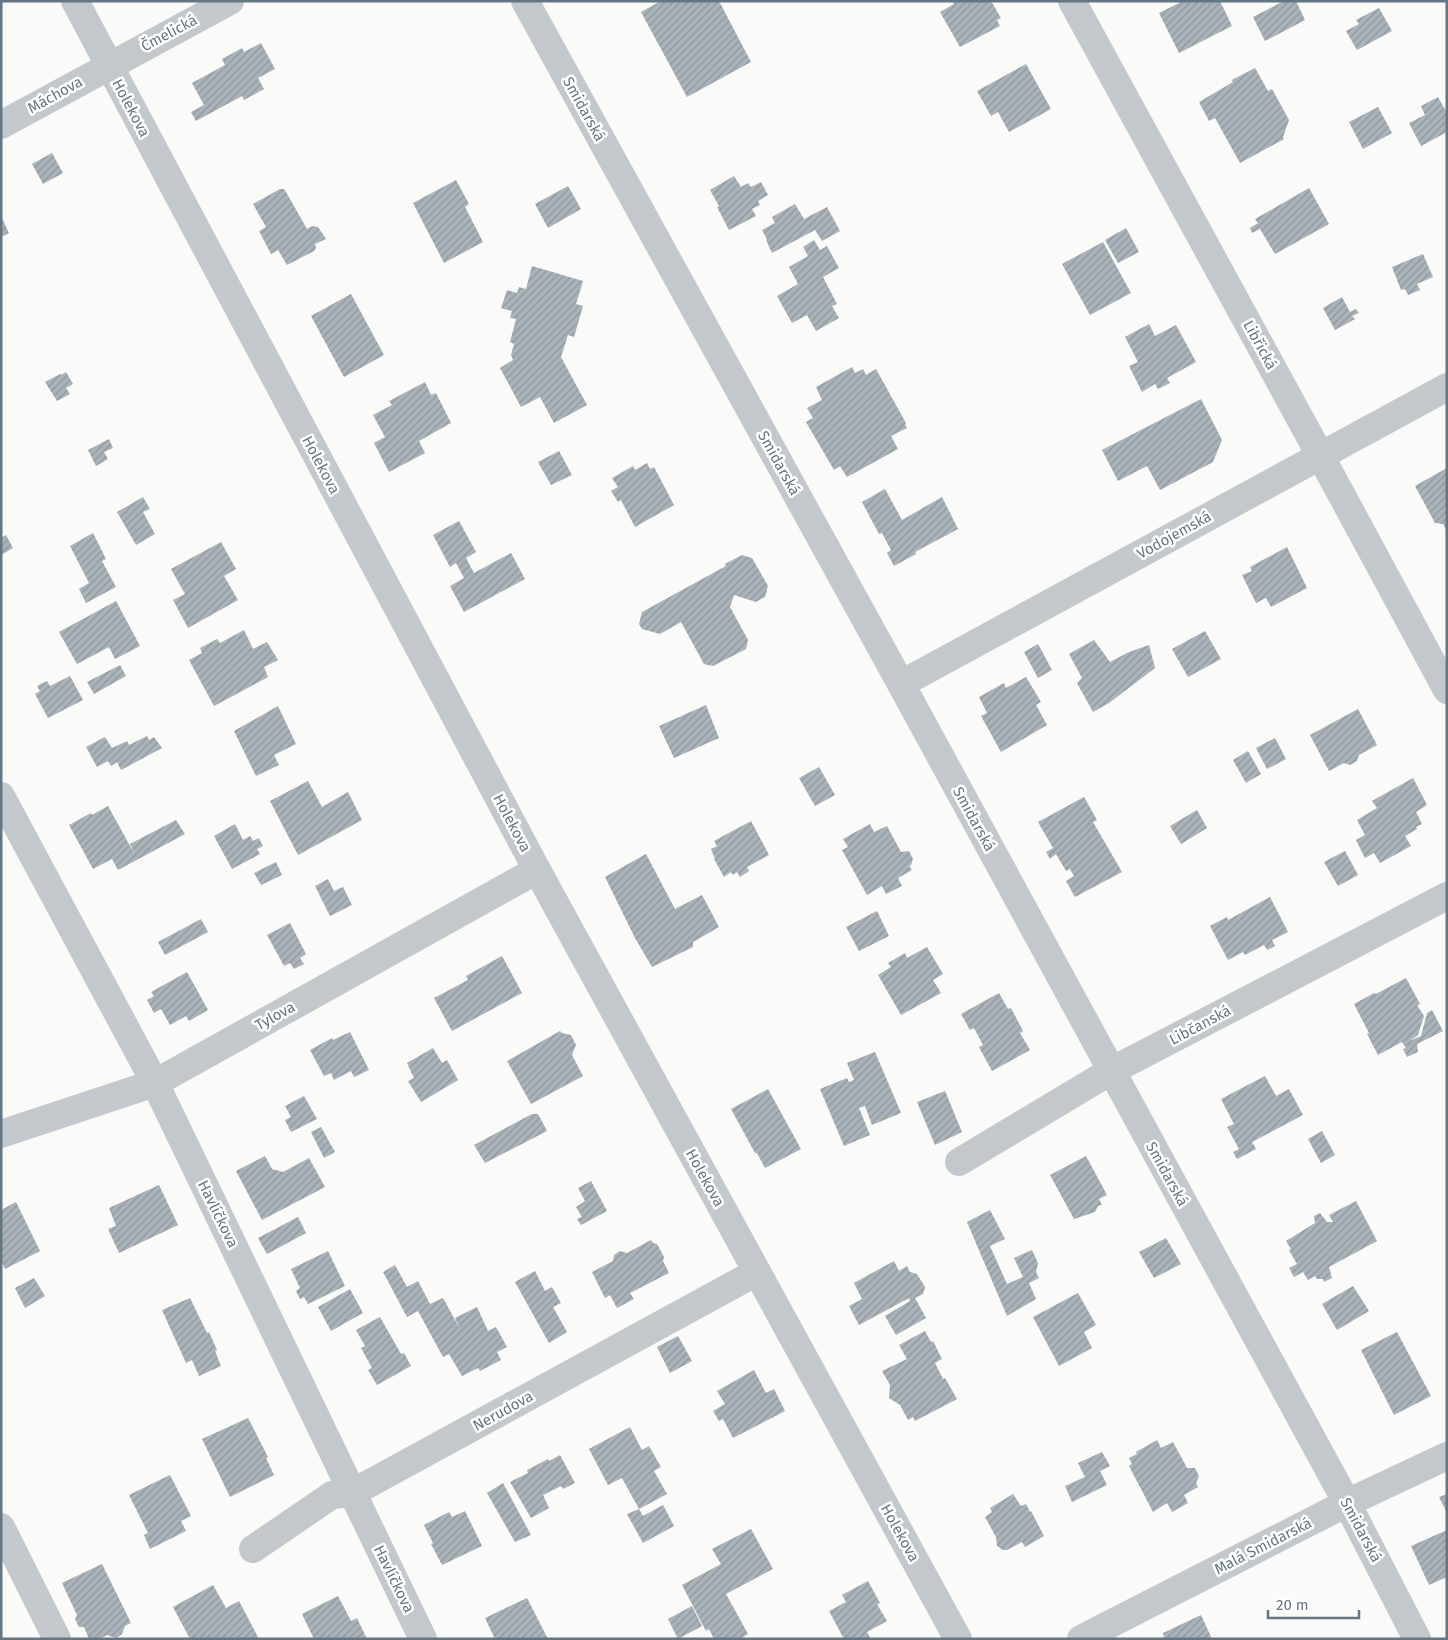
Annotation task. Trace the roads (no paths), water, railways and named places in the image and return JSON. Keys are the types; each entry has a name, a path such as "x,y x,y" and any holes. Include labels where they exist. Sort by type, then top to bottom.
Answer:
{"street":[{"name":"Holekova","path":"75,1 537,870 958,1639"},
{"name":"Čmelická","path":"109,66 230,1"},
{"name":"Smidarská","path":"525,1 901,684 1347,1503 1417,1639"},
{"name":"Libřická","path":"1072,1 1447,690"},
{"name":"Máchova","path":"1,124 109,66"},
{"name":"Vodojemská","path":"901,684 1447,387"},
{"name":"Havlíčkova","path":"1,796 155,1083 423,1639"},
{"name":"Tylova","path":"1,1134 155,1083 537,870"},
{"name":"Libčanská","path":"959,1162 1111,1072 1447,896"},
{"name":"Nerudova","path":"253,1550 332,1495 352,1493 757,1272"},
{"name":"Malá Smidarská","path":"1081,1639 1347,1503 1447,1456"},
{"path":"1,1527 57,1639"}]}
